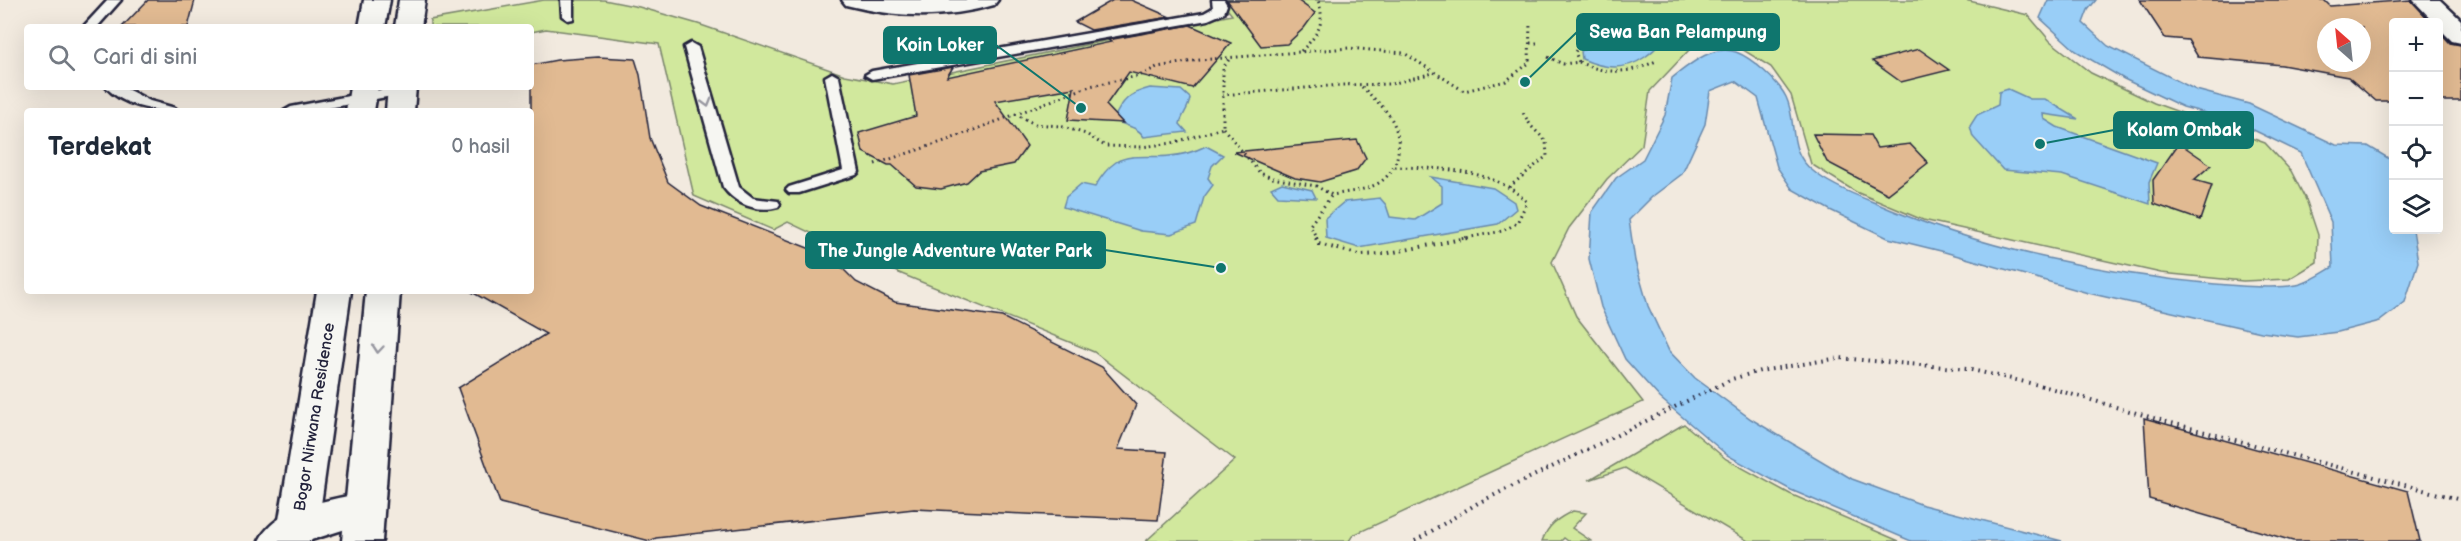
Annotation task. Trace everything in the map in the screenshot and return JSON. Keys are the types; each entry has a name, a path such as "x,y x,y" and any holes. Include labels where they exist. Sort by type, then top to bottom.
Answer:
{"street":[{"path":"372,24 376,0"},
{"path":"408,24 412,0"},
{"path":"870,1 921,9 949,8 985,0"},
{"path":"2426,0 2461,35"},
{"name":"Bogor Nirwana Residence","path":"289,536 333,294"},
{"path":"289,536 362,525 383,294"}],"lane":[{"path":"93,24 115,0"},
{"path":"567,0 568,16"},
{"path":"872,75 1208,16 1219,10 1221,5 1218,0"},
{"path":"691,47 731,187 738,197 752,203 772,204"},
{"path":"794,190 851,172 832,77"},
{"path":"119,90 146,104 160,108"},
{"path":"307,108 362,98 401,96"}],"path":[{"path":"1301,52 1320,33 1323,16 1318,0"},
{"path":"1596,19 1589,41 1579,45 1575,52 1579,62 1592,69 1625,72 1643,68 1658,60"},
{"path":"851,172 945,141 1090,86 1139,76 1157,67 1349,48 1404,53 1464,91 1506,81 1529,63 1530,22"},
{"path":"1530,43 1541,43"},
{"path":"1548,57 1556,63 1569,65 1579,62"},
{"path":"1230,58 1223,68 1223,128 1260,173 1272,178 1316,186 1332,195 1368,188 1389,176 1395,167 1400,146 1398,129 1387,112 1360,85"},
{"path":"1222,95 1398,82 1433,73"},
{"path":"1509,187 1547,156 1546,141 1522,111"},
{"path":"1015,114 1035,124 1060,126 1086,134 1105,146 1142,147 1172,143 1223,128"},
{"path":"1332,195 1310,225 1313,235 1319,244 1361,255 1384,254 1503,231 1517,223 1527,202 1521,192 1458,170 1395,167"},
{"path":"1416,541 1478,503 1731,379 1760,371 1839,358 1968,369 2043,386 2230,440 2461,500"}],"green space":[{"path":"544,0 604,0 639,7 698,24 845,75 893,84 1232,15 1220,0 1965,0 2028,15 2050,41 2091,73 2154,103 2265,143 2291,171 2307,202 2318,235 2317,262 2289,279 2243,281 2161,273 1923,220 1856,192 1811,164 1791,95 1771,67 1737,46 1713,44 1690,49 1650,91 1642,145 1607,179 1569,228 1552,262 1576,316 1643,402 1353,535 1349,541 1146,541 1235,460 1094,352 872,262 788,222 773,230 694,196 659,44 546,29 534,31 534,24 430,24 430,20"},
{"path":"1684,424 1726,459 1790,494 1899,541 1748,541 1625,468 1589,480"},
{"path":"1573,511 1586,513 1572,528 1591,541 1568,541 1564,538 1561,541 1542,541 1554,523"}],"water":[{"path":"2048,0 2096,0 2088,10 2083,23 2108,46 2196,90 2249,104 2336,145 2368,146 2389,159 2389,234 2414,234 2418,262 2405,302 2380,321 2338,332 2298,337 2261,332 2088,293 1888,238 1830,210 1792,189 1777,167 1758,98 1735,81 1710,91 1705,124 1682,174 1653,196 1629,220 1635,261 1648,306 1669,351 1695,378 1751,419 1852,479 1923,505 2062,541 1911,541 1791,490 1727,455 1660,398 1625,359 1601,307 1589,259 1592,212 1616,178 1643,159 1665,115 1672,78 1701,57 1727,50 1742,55 1757,65 1782,91 1789,106 1799,154 1813,171 1842,189 1954,233 1997,246 2085,266 2215,284 2292,286 2305,283 2333,267 2331,222 2301,153 2235,121 2183,107 2124,79 2076,51 2040,18"},
{"path":"1617,21 1649,25 1661,31 1657,46 1649,54 1630,65 1615,67 1599,65 1582,59 1581,51 1598,45 1601,35"},
{"path":"1150,88 1181,90 1190,98 1180,124 1187,132 1144,137 1138,130 1114,119 1128,98"},
{"path":"2008,89 2030,99 2045,99 2078,119 2043,114 2044,119 2057,127 2157,163 2149,182 2150,204 2062,175 2003,170 1973,137 1970,126 1977,115 1998,105 1999,92"},
{"path":"1206,146 1223,155 1212,166 1208,178 1213,185 1204,197 1196,225 1171,234 1141,231 1063,207 1066,197 1081,184 1095,187 1107,170 1122,159 1179,155"},
{"path":"1431,177 1493,188 1514,202 1516,209 1498,224 1359,248 1326,238 1325,218 1344,202 1380,198 1386,205 1390,217 1415,220 1442,203 1442,186"},
{"path":"1282,183 1312,190 1316,198 1278,196 1271,188"}],"building":[{"path":"148,0 195,0 189,24 125,24"},
{"path":"1113,0 1131,0 1170,17 1091,30 1075,22"},
{"path":"1227,0 1297,0 1315,13 1304,28 1287,44 1261,46"},
{"path":"2140,0 2324,0 2330,6 2411,0 2427,18 2389,18 2389,101 2376,101 2348,77 2320,72 2371,72 2371,18 2317,18 2317,71 2282,65 2198,57 2188,40 2165,38"},
{"path":"1190,25 1231,43 1192,88 1129,72 1106,105 1123,123 1068,120 1074,88 995,101 1027,146 1014,164 979,171 967,182 941,189 916,186 892,165 863,152 859,133 916,116 909,75 953,67 947,77 1111,42 1108,40"},
{"path":"2443,35 2450,43 2461,45 2461,101 2443,101"},
{"path":"1919,49 1949,70 1901,82 1872,61"},
{"path":"598,57 635,59 640,75 650,138 668,182 701,206 831,257 856,282 895,302 1002,317 1102,367 1136,405 1118,449 1167,452 1158,520 914,509 656,538 650,541 500,503 458,388 546,334 475,294 534,294 534,108 531,108 531,90 534,90 534,64"},
{"path":"1813,134 1870,135 1877,148 1910,144 1928,163 1888,194 1827,162"},
{"path":"1357,140 1366,158 1356,171 1320,182 1295,178 1234,152"},
{"path":"2179,143 2211,165 2194,180 2212,185 2200,220 2154,204 2153,180"},
{"path":"2144,418 2408,491 2420,541 2293,541 2149,499"}],"place":[{"name":"Sewa Ban Pelampung","path":"1525,82"},
{"name":"Koin Loker","path":"1081,108"},
{"name":"Kolam Ombak","path":"2040,144"},
{"name":"The Jungle Adventure Water Park","path":"1221,268"}]}
